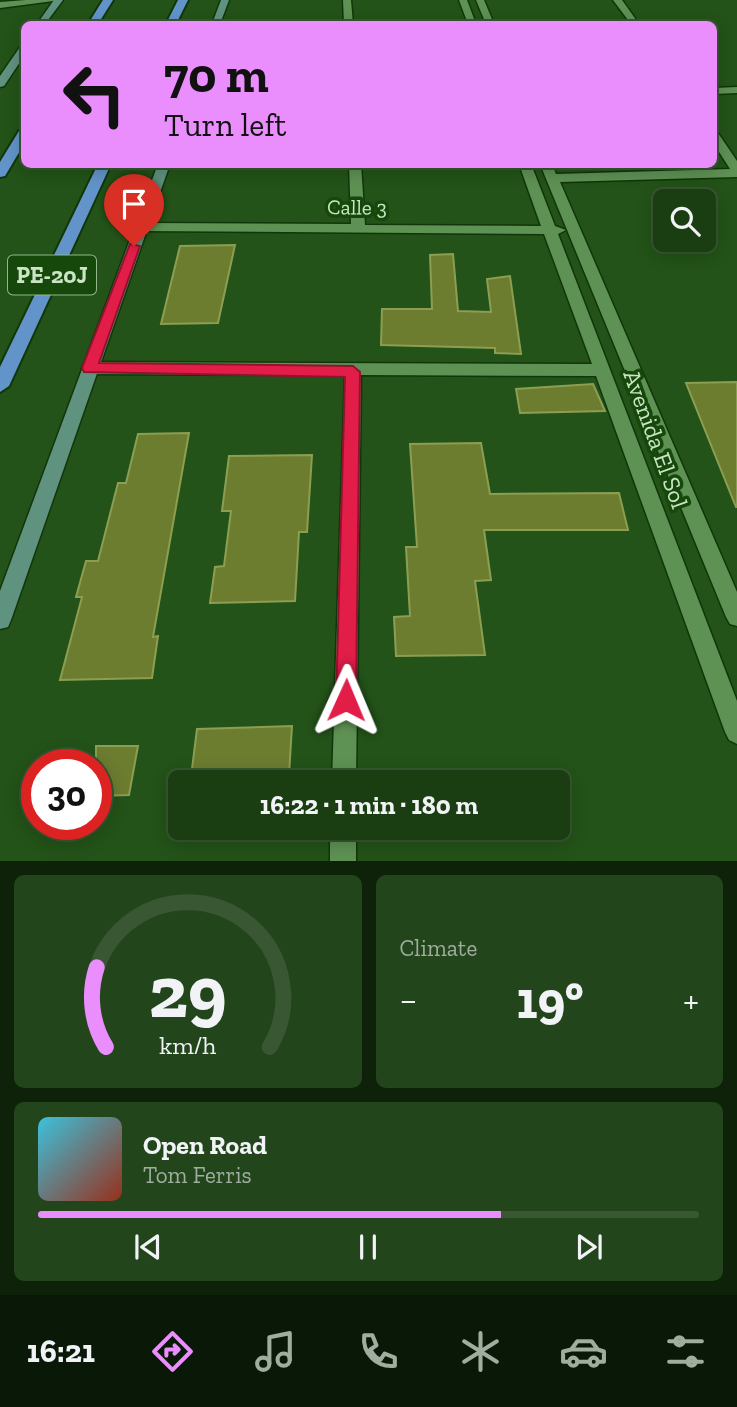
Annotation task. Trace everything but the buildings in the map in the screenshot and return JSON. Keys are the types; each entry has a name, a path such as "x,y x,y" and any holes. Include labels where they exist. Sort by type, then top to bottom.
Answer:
{"highway":[{"path":"95,21 108,0"},
{"path":"172,21 183,0"},
{"path":"0,173 21,139"},
{"name":"PE-20J","path":"0,386 102,168"}],"main road":[{"path":"43,21 58,0"},
{"path":"217,21 225,0"},
{"path":"0,84 21,53"},
{"path":"0,620 163,168"}],"street":[{"path":"0,5 58,0"},
{"path":"347,0 349,21"},
{"path":"463,0 471,21"},
{"path":"480,0 489,21"},
{"path":"617,0 633,21"},
{"path":"717,91 737,90"},
{"path":"717,140 737,172"},
{"path":"355,168 358,228"},
{"name":"Avenida El Sol","path":"527,168 737,732"},
{"path":"548,171 737,172"},
{"name":"Avenida El Sol","path":"548,171 631,359 737,617"},
{"name":"Calle 3","path":"141,227 573,231"},
{"path":"90,368 353,372 604,370"},
{"path":"344,770 353,372"},
{"path":"343,840 343,861"}],"route":[{"path":"134,246 90,368 353,372 346,700"}]}
